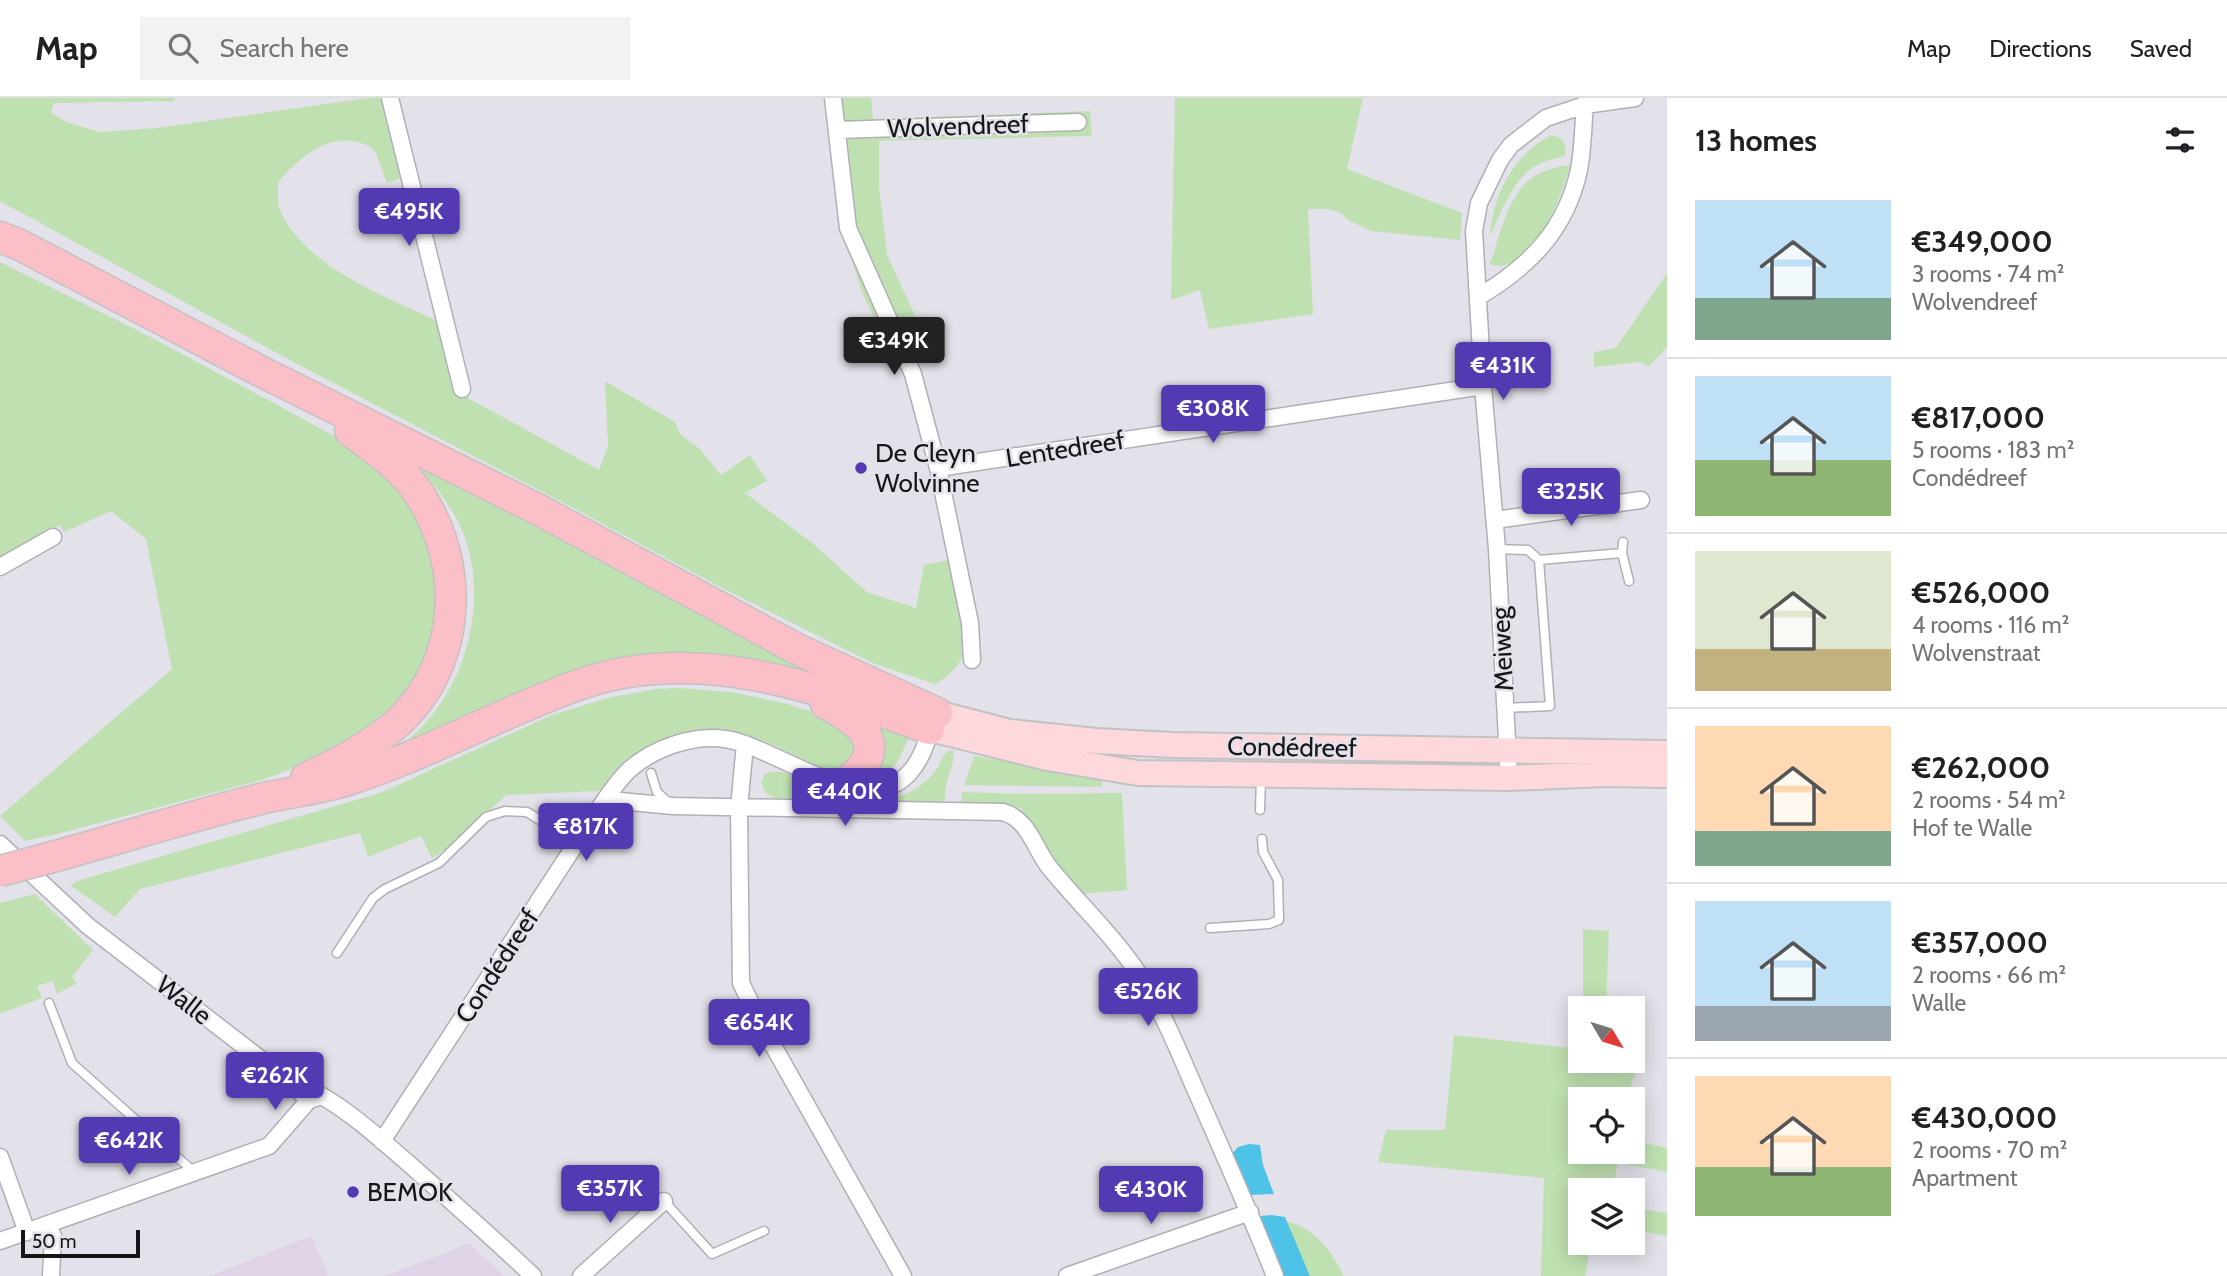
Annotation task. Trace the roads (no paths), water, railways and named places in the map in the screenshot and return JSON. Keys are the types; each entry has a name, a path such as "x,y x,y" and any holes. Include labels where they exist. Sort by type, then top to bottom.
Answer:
{"highway":[{"path":"7,237 264,373 539,510 934,721"},
{"path":"261,799 334,765 374,741 403,716 425,687 446,644 452,593 449,564 442,537 407,479 360,438 264,373"},
{"path":"0,871 261,799 346,781 411,758 520,707 586,682 639,670 688,668 725,671 796,685 934,721"},
{"path":"796,685 853,719 866,734 869,743 866,759 861,769 844,785"}],"main road":[{"name":"Condédreef","path":"934,721 1096,741 1173,745 1667,753"},
{"name":"Condédreef","path":"934,721 1048,758 1138,773 1509,778 1605,774 1667,775"}],"street":[{"path":"390,98 462,389"},
{"path":"833,98 848,228 913,374 937,468 970,623 972,660"},
{"name":"Meiweg","path":"1509,778 1497,549 1483,386 1474,231 1479,203 1500,160 1511,145 1546,118 1585,105 1635,98"},
{"path":"1478,297 1505,281 1534,256 1557,226 1568,205 1579,169 1585,105"},
{"name":"Wolvendreef","path":"838,130 1078,122"},
{"name":"Lentedreef","path":"937,468 1483,386"},
{"path":"1495,520 1641,500"},
{"path":"0,567 53,537"},
{"name":"Condédreef","path":"382,1141 577,843 619,782 644,759 683,742 725,738 844,785 876,790 895,784 910,773 934,721"},
{"path":"745,744 739,807 741,983 762,1026 903,1276"},
{"path":"620,801 673,806 1003,812 1013,815 1022,823 1052,870 1122,950 1158,1008 1250,1212 1275,1276"},
{"name":"Walle","path":"0,844 88,926 309,1100 322,1096 330,1100 382,1141 475,1221 533,1276"},
{"path":"0,1241 269,1146 309,1100"},
{"path":"0,1157 27,1232"},
{"path":"581,1276 664,1201"},
{"path":"1067,1276 1250,1212"},
{"path":"48,1225 53,1236 51,1276"}],"lane":[{"path":"1623,542 1622,553 1629,581"},
{"path":"1497,549 1528,550 1539,560 1550,706 1505,708"},
{"path":"1539,560 1622,553"},
{"path":"651,773 657,792 673,806"},
{"path":"1260,810 1261,775"},
{"path":"337,953 373,898 385,889 439,863 486,817 505,811 527,812 577,843"},
{"path":"1210,928 1269,924 1279,920 1278,880 1263,852 1262,839"},
{"path":"49,1003 72,1063 196,1173"},
{"path":"664,1201 712,1254 764,1231"}],"water":[{"path":"1260,1145 1263,1165 1274,1194 1249,1195 1231,1155 1238,1147"},
{"path":"1271,1215 1285,1217 1310,1276 1284,1276 1258,1219"}],"place":[{"name":"De Cleyn Wolvinne","path":"861,468"},
{"name":"BEMOK","path":"353,1192"}]}
